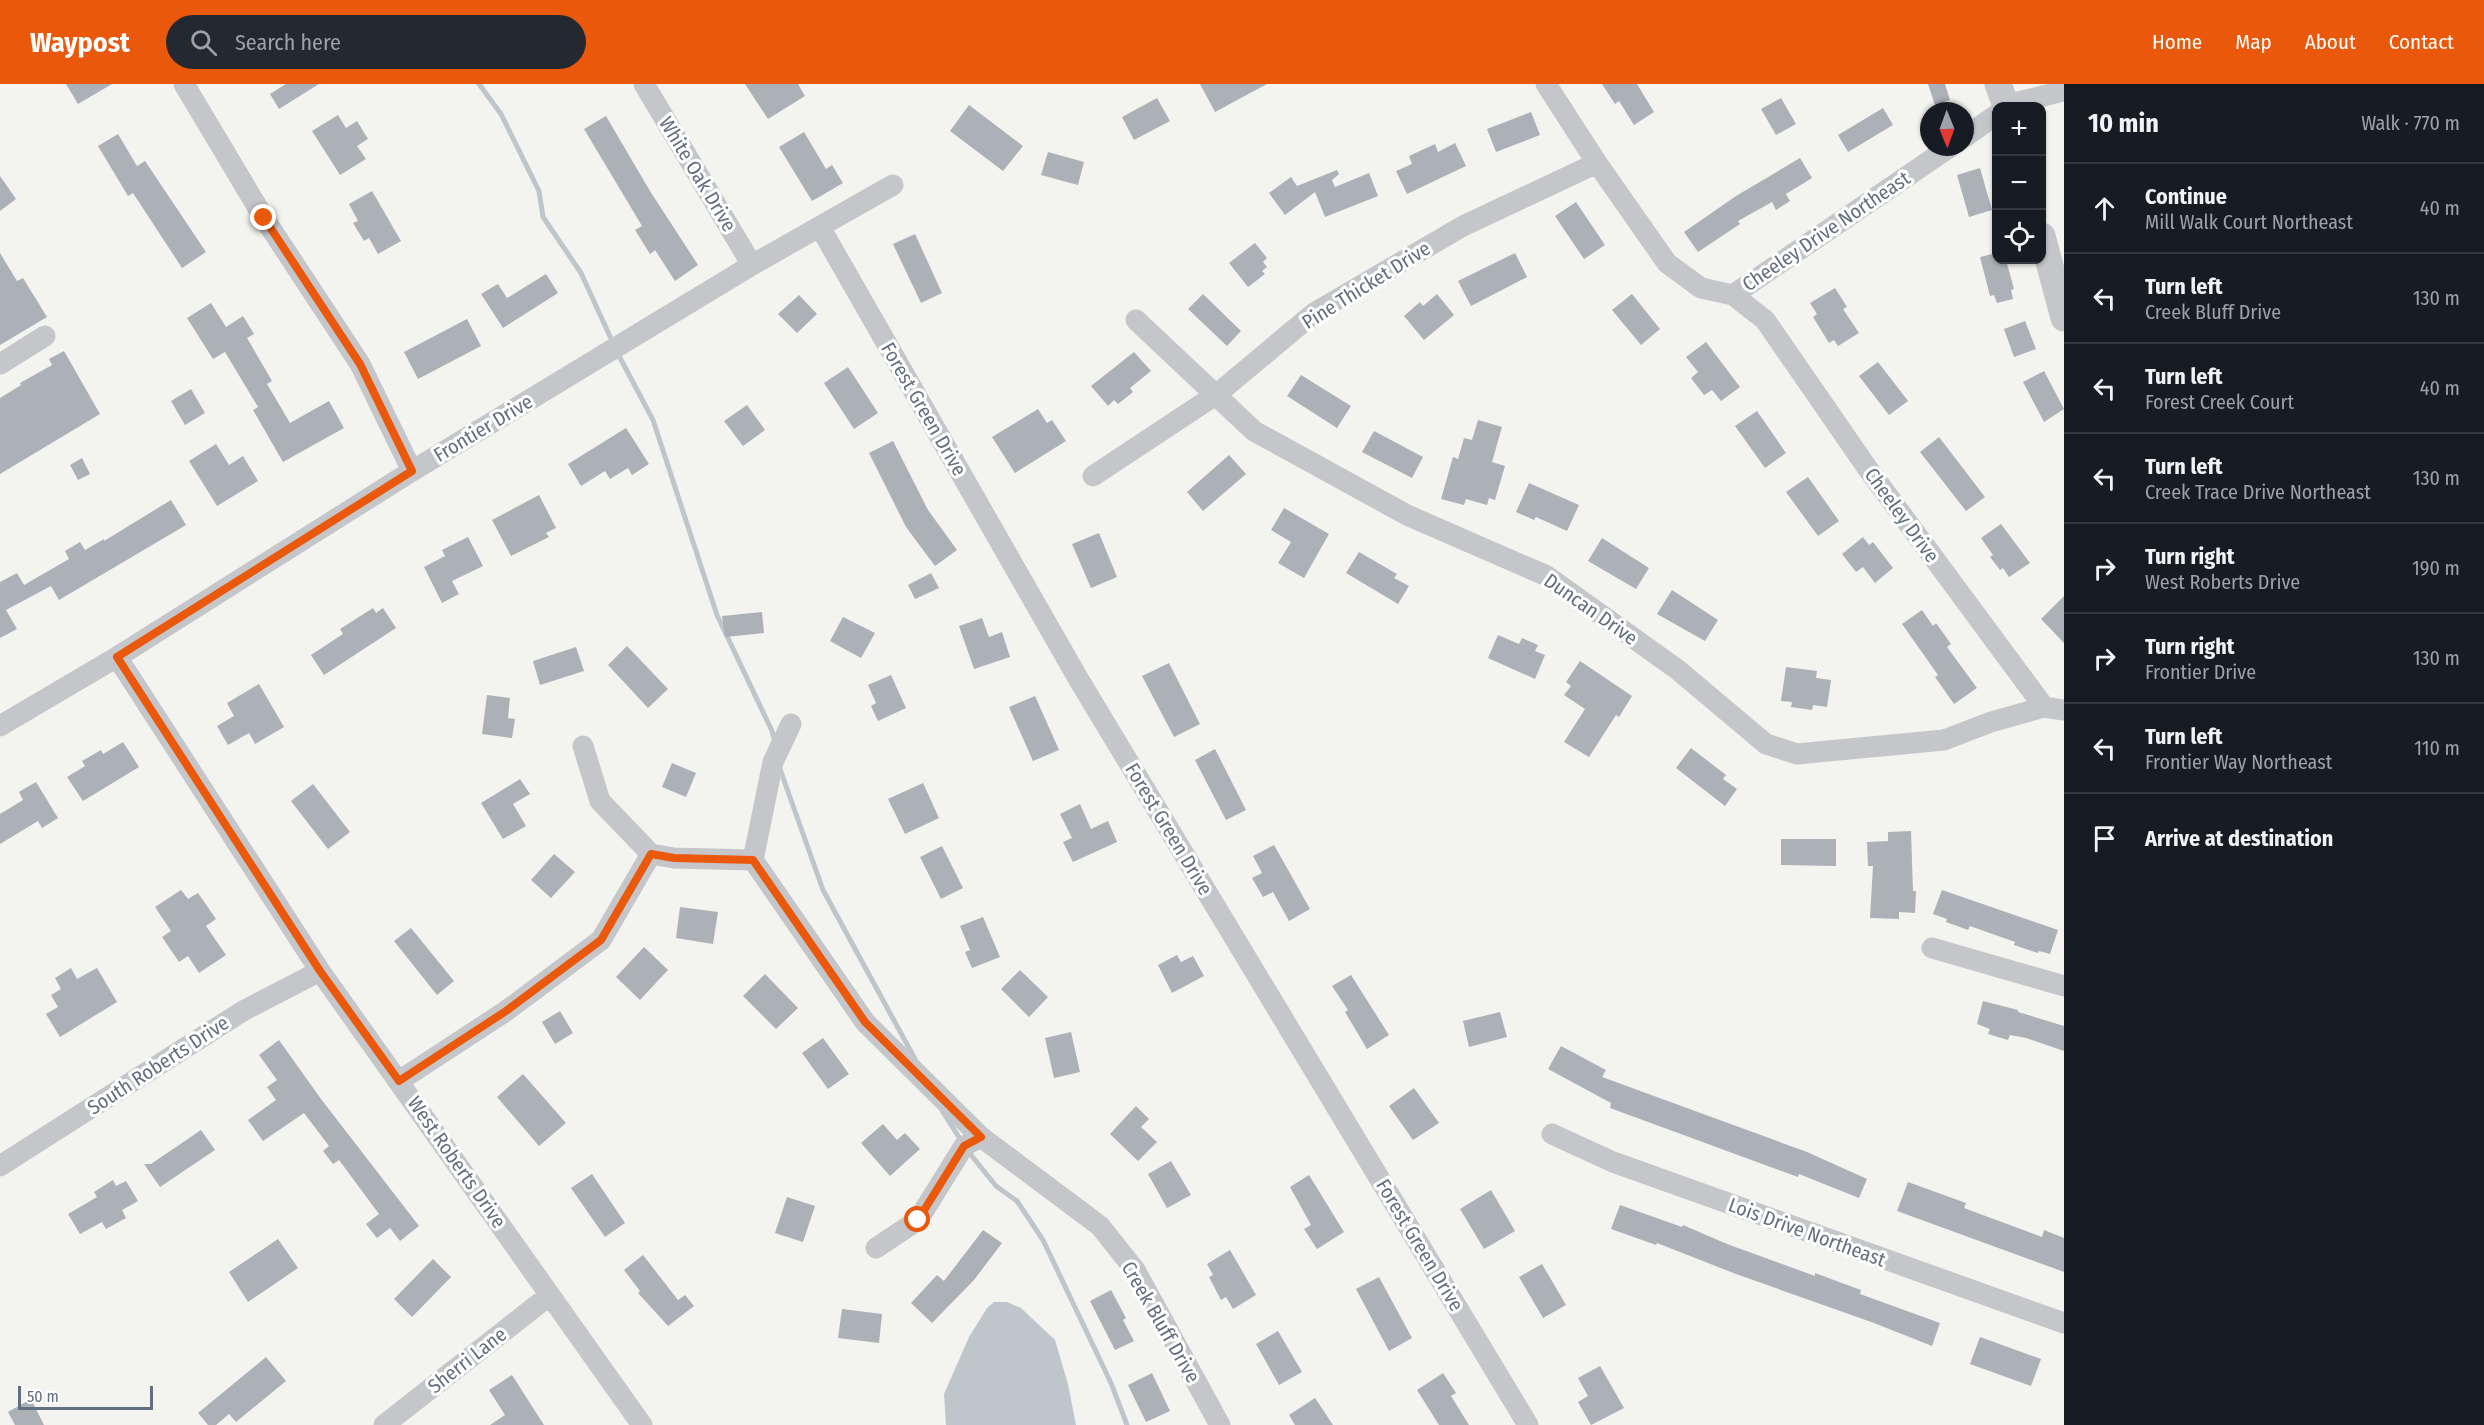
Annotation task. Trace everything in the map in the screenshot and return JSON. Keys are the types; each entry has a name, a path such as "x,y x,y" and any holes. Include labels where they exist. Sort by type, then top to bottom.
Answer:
{"street":[{"path":"184,84 264,218 360,364 412,471"},
{"name":"White Oak Drive","path":"644,84 752,265"},
{"path":"1545,84 1667,263 1701,288 1733,295"},
{"path":"1998,84 2006,102"},
{"path":"2018,102 2064,91"},
{"path":"1974,131 1992,118"},
{"name":"Cheeley Drive Northeast","path":"1733,295 1937,156"},
{"name":"Pine Thicket Drive","path":"1093,476 1217,394 1314,313 1463,226 1597,163"},
{"path":"820,227 893,185"},
{"name":"Frontier Drive","path":"0,726 117,657 412,471 752,265 820,227"},
{"name":"Forest Green Drive","path":"820,227 1079,680 1528,1425"},
{"path":"2046,251 2064,318"},
{"name":"Cheeley Drive","path":"1733,295 1765,320 1868,469 2054,709"},
{"name":"Duncan Drive","path":"1136,320 1254,431 1407,515 1547,576 1678,670 1766,744 1797,753 1944,740 1991,722 2054,709"},
{"path":"0,364 45,336"},
{"name":"West Roberts Drive","path":"117,657 320,971 642,1425"},
{"path":"583,746 600,801 651,854 674,858 753,860 773,762 791,724"},
{"path":"399,1081 506,1011 601,940 651,854"},
{"name":"Creek Bluff Drive","path":"753,860 865,1022 981,1137 1100,1226 1135,1270 1220,1425"},
{"path":"1932,948 2064,986"},
{"name":"South Roberts Drive","path":"0,1166 243,1011 320,971"},
{"name":"Lois Drive Northeast","path":"1552,1134 1624,1166 2064,1323"},
{"path":"876,1248 918,1220 964,1146 981,1137"},
{"name":"Sherri Lane","path":"384,1425 550,1295"}],"shaded area":[{"path":"994,1302 1007,1302 1021,1308 1055,1340 1068,1384 1076,1425 946,1425 944,1394 969,1337 987,1308"}],"building":[{"path":"66,84 112,84 78,104"},
{"path":"286,84 319,84 279,109 270,94"},
{"path":"745,84 798,84 805,96 768,119"},
{"path":"1200,84 1267,84 1215,112"},
{"path":"1602,84 1637,84 1654,112 1634,125 1619,101 1615,104"},
{"path":"1928,84 1945,84 1950,100 1934,102"},
{"path":"1157,98 1170,121 1134,140 1122,117"},
{"path":"1781,98 1796,124 1776,135 1761,109"},
{"path":"969,105 1023,146 1003,171 950,131"},
{"path":"1883,108 1893,125 1848,152 1838,135"},
{"path":"1531,112 1540,135 1496,152 1487,129"},
{"path":"338,115 346,128 357,121 368,139 357,146 366,159 340,175 312,131"},
{"path":"606,116 650,191 698,265 675,281 655,250 650,254 635,230 642,226 584,129"},
{"path":"804,132 826,169 832,165 843,183 812,201 779,147"},
{"path":"118,134 137,166 145,161 206,252 182,268 133,193 128,196 98,146"},
{"path":"1455,143 1466,166 1407,194 1396,171 1412,164 1409,156 1435,144 1438,152"},
{"path":"1048,152 1084,162 1078,185 1041,175"},
{"path":"1800,158 1812,178 1786,194 1790,201 1776,210 1772,202 1738,221 1740,224 1698,252 1684,232 1736,196"},
{"path":"1980,168 1992,210 1969,217 1957,175"},
{"path":"1337,170 1339,174 1332,180 1335,187 1369,173 1378,196 1325,217 1315,192 1285,215 1269,193 1291,177 1297,186"},
{"path":"0,176 16,199 0,211"},
{"path":"372,191 401,241 378,254 369,238 364,241 353,223 358,221 349,204"},
{"path":"1576,202 1605,245 1584,259 1555,216"},
{"path":"915,234 942,293 921,303 893,244"},
{"path":"1255,243 1267,258 1263,262 1267,267 1262,271 1265,274 1248,287 1229,263"},
{"path":"0,253 17,281 23,278 47,317 0,345"},
{"path":"1515,253 1527,277 1471,306 1458,281"},
{"path":"1992,254 1992,264 2007,264 2014,289 2011,290 2013,299 1997,303 1994,295 1990,296 1980,257"},
{"path":"546,274 558,293 503,328 481,294 498,284 507,298"},
{"path":"1835,288 1847,307 1843,309 1859,333 1838,346 1834,340 1829,343 1813,317 1817,314 1810,303"},
{"path":"1203,294 1241,331 1227,346 1188,309"},
{"path":"1437,294 1454,315 1424,340 1404,316 1420,302 1423,306"},
{"path":"1632,294 1660,329 1641,345 1612,310"},
{"path":"799,295 817,314 797,333 778,314"},
{"path":"211,303 226,327 243,316 254,334 247,338 272,381 267,384 290,423 329,401 344,428 283,462 253,410 258,407 225,352 213,359 187,318"},
{"path":"467,319 481,346 418,379 404,352"},
{"path":"2025,321 2036,349 2014,357 2004,329"},
{"path":"1706,342 1740,387 1721,401 1712,390 1704,395 1691,378 1698,372 1686,357"},
{"path":"64,351 100,414 0,474 0,398 21,385 20,383 52,365 49,359"},
{"path":"1134,352 1151,371 1130,388 1133,392 1118,404 1114,400 1108,406 1091,386"},
{"path":"1878,362 1908,401 1889,415 1859,376"},
{"path":"848,367 878,413 854,429 824,383"},
{"path":"2044,371 2064,409 2044,422 2023,382"},
{"path":"1301,375 1351,406 1337,428 1287,396"},
{"path":"191,389 205,413 185,425 171,401"},
{"path":"747,405 765,430 743,446 724,421"},
{"path":"1038,409 1047,423 1052,420 1066,441 1015,473 992,437"},
{"path":"1757,411 1786,453 1765,468 1735,426"},
{"path":"1478,420 1502,427 1492,462 1505,466 1495,500 1489,498 1487,505 1466,499 1464,505 1441,499 1453,457 1458,459 1464,438 1472,440"},
{"path":"626,428 649,464 632,475 628,468 610,479 605,471 581,486 568,464"},
{"path":"1374,431 1423,457 1412,478 1362,452"},
{"path":"1939,437 1985,497 1966,511 1920,452"},
{"path":"893,441 928,510 957,550 935,566 906,527 869,453"},
{"path":"216,444 229,465 243,456 258,481 217,506 189,461"},
{"path":"1229,455 1246,474 1203,511 1187,492"},
{"path":"82,458 90,474 78,480 70,465"},
{"path":"1808,477 1839,521 1818,536 1786,492"},
{"path":"1529,483 1579,505 1567,531 1536,517 1534,520 1516,512"},
{"path":"539,495 556,528 546,533 549,537 511,556 492,520"},
{"path":"171,500 186,525 59,600 51,586 6,610 17,629 0,638 0,582 17,573 24,585 69,559 65,551 80,542 85,550"},
{"path":"1284,508 1329,534 1304,578 1278,563 1291,542 1271,530"},
{"path":"2001,524 2030,563 2009,577 2003,568 2000,570 1990,557 1993,555 1981,538"},
{"path":"1099,533 1117,577 1091,588 1072,544"},
{"path":"468,537 483,566 452,581 459,594 442,603 424,567 445,556 442,550"},
{"path":"1863,537 1869,545 1873,542 1893,568 1875,583 1863,567 1856,572 1842,554"},
{"path":"1602,538 1649,568 1636,589 1588,561"},
{"path":"1359,552 1397,574 1394,578 1409,586 1398,604 1346,573"},
{"path":"931,573 939,588 915,599 908,585"},
{"path":"1672,590 1718,620 1705,641 1657,614"},
{"path":"2064,596 2064,643 2041,619"},
{"path":"373,608 376,613 383,608 396,628 324,675 311,655 343,634 340,629"},
{"path":"1922,610 1933,626 1936,623 1951,644 1947,647 1977,688 1954,704 1935,677 1938,675 1902,624"},
{"path":"762,612 764,633 725,637 722,616"},
{"path":"843,617 875,633 861,658 830,641"},
{"path":"982,618 989,637 1002,632 1010,657 974,669 959,626"},
{"path":"1498,635 1519,644 1522,638 1538,645 1535,651 1545,655 1535,679 1488,658"},
{"path":"627,646 668,689 648,708 608,665"},
{"path":"576,647 584,671 540,685 533,661"},
{"path":"1580,661 1632,696 1619,717 1616,715 1589,757 1564,742 1585,709 1564,695 1571,686 1566,682"},
{"path":"1169,663 1200,724 1174,737 1142,676"},
{"path":"1786,667 1817,671 1816,678 1831,680 1827,707 1813,705 1812,710 1791,707 1792,702 1781,701"},
{"path":"891,675 906,708 878,721 871,706 876,703 868,685"},
{"path":"259,684 284,727 255,744 249,733 228,745 217,726 234,716 227,703"},
{"path":"487,695 510,698 508,718 515,719 512,738 482,734"},
{"path":"1035,696 1059,750 1033,761 1009,707"},
{"path":"123,742 139,767 83,801 67,777 85,766 82,761 101,750 103,754"},
{"path":"1691,748 1726,775 1723,779 1737,789 1725,806 1676,768"},
{"path":"1215,749 1246,810 1226,820 1195,760"},
{"path":"672,763 696,773 686,797 662,787"},
{"path":"520,779 530,794 513,804 526,826 503,839 481,803"},
{"path":"36,782 58,818 42,828 38,821 0,844 0,814 23,800 19,792"},
{"path":"923,783 939,818 905,834 888,799"},
{"path":"313,784 350,832 328,849 291,801"},
{"path":"1080,804 1091,829 1108,821 1117,842 1073,862 1063,842 1072,838 1060,814"},
{"path":"1911,831 1913,891 1916,891 1915,913 1899,912 1899,919 1870,918 1873,866 1868,866 1867,842 1888,841 1888,832"},
{"path":"1781,839 1836,839 1836,866 1781,865"},
{"path":"1274,845 1310,909 1289,921 1273,892 1263,897 1252,878 1262,873 1253,856"},
{"path":"942,846 963,888 941,899 920,857"},
{"path":"554,854 575,872 551,898 531,880"},
{"path":"181,890 188,899 198,893 216,919 206,926 226,955 199,973 188,956 179,962 162,937 171,931 155,907"},
{"path":"1942,890 2058,930 2050,954 2039,951 2038,953 2014,945 2015,942 1970,926 1968,930 1946,922 1947,919 1933,914"},
{"path":"680,907 718,912 713,944 676,938"},
{"path":"983,917 1000,957 972,968 965,952 970,950 960,926"},
{"path":"411,928 454,981 437,995 394,941"},
{"path":"644,947 668,970 640,1000 616,977"},
{"path":"1177,955 1181,962 1193,956 1204,976 1172,993 1158,965"},
{"path":"71,968 77,979 97,968 117,1002 60,1037 46,1014 58,1007 51,995 61,989 55,978"},
{"path":"1020,970 1048,997 1029,1017 1001,989"},
{"path":"765,974 798,1008 776,1029 743,996"},
{"path":"1351,975 1389,1035 1367,1049 1345,1012 1348,1010 1332,986"},
{"path":"1983,1001 2064,1026 2064,1051 2026,1038 2010,1035 2008,1040 1988,1034 1990,1029 1977,1024"},
{"path":"560,1011 573,1033 555,1044 542,1022"},
{"path":"1500,1012 1507,1037 1469,1047 1463,1021"},
{"path":"1071,1032 1080,1072 1054,1078 1045,1038"},
{"path":"823,1038 849,1074 828,1089 802,1053"},
{"path":"279,1040 321,1099 419,1226 400,1241 390,1228 377,1238 366,1224 379,1214 339,1160 333,1164 323,1151 329,1146 304,1113 263,1141 248,1120 276,1100 267,1087 277,1080 259,1055"},
{"path":"1561,1046 1606,1070 1602,1077 1807,1152 1867,1179 1859,1198 1799,1174 1798,1177 1610,1108 1611,1103 1548,1069"},
{"path":"523,1074 566,1123 539,1146 497,1097"},
{"path":"1414,1088 1439,1123 1413,1140 1389,1106"},
{"path":"1136,1106 1149,1119 1141,1127 1157,1142 1138,1161 1110,1134"},
{"path":"883,1124 897,1140 905,1133 920,1149 890,1176 861,1143"},
{"path":"201,1130 215,1150 160,1187 144,1164 151,1164"},
{"path":"1171,1161 1191,1195 1167,1208 1148,1174"},
{"path":"592,1174 625,1223 605,1237 571,1188"},
{"path":"1309,1175 1344,1232 1317,1249 1304,1229 1311,1225 1290,1187"},
{"path":"113,1180 116,1186 126,1181 138,1201 122,1210 126,1218 106,1229 102,1222 80,1234 68,1214 97,1197 94,1192"},
{"path":"1908,1182 1966,1203 1964,1208 2042,1237 2044,1230 2064,1238 2064,1272 1897,1211"},
{"path":"1491,1190 1515,1231 1484,1249 1460,1209"},
{"path":"787,1197 815,1206 803,1242 775,1233"},
{"path":"1620,1205 1682,1227 1683,1225 1727,1244 1815,1276 1815,1273 1861,1290 1860,1294 1940,1323 1932,1346 1657,1243 1656,1245 1611,1229"},
{"path":"983,1230 1002,1243 974,1280 932,1323 911,1303 937,1275 944,1281"},
{"path":"278,1239 298,1268 248,1302 229,1272"},
{"path":"1230,1250 1256,1295 1233,1309 1226,1297 1221,1300 1209,1277 1213,1275 1207,1264"},
{"path":"643,1255 678,1300 685,1295 694,1306 668,1326 638,1293 640,1291 624,1270"},
{"path":"433,1259 451,1277 412,1317 394,1299"},
{"path":"1542,1264 1566,1305 1543,1318 1519,1277"},
{"path":"1379,1277 1412,1338 1389,1351 1356,1289"},
{"path":"1111,1290 1126,1318 1123,1320 1134,1341 1115,1350 1090,1301"},
{"path":"842,1309 882,1314 879,1343 838,1338"},
{"path":"1278,1331 1302,1372 1279,1385 1256,1344"},
{"path":"1980,1337 2041,1359 2031,1386 1970,1364"},
{"path":"266,1357 286,1381 236,1422 229,1414 216,1425 208,1425 198,1413"},
{"path":"1600,1366 1624,1408 1591,1425 1578,1402 1588,1396 1578,1378"},
{"path":"1152,1373 1170,1411 1146,1422 1128,1385"},
{"path":"1443,1373 1456,1393 1451,1396 1469,1425 1439,1425 1417,1390"},
{"path":"512,1375 544,1425 490,1425 505,1415 489,1390"},
{"path":"1315,1398 1333,1425 1295,1425 1289,1415"},
{"path":"31,1399 44,1425 15,1425 8,1412"}],"waterway":[{"path":"479,84 501,114 539,191 543,217 581,273 613,343"},
{"path":"617,352 653,420 717,615 772,731 775,742"},
{"path":"780,769 823,890 915,1059"},
{"path":"943,1112 962,1142"},
{"path":"967,1150 996,1186 1017,1201 1043,1240 1111,1383 1127,1425"}],"route":[{"path":"264,218 360,364 412,471 117,657 320,971 399,1081 506,1011 601,940 651,854 674,858 753,860 865,1022 981,1137 964,1146 918,1220"}]}
